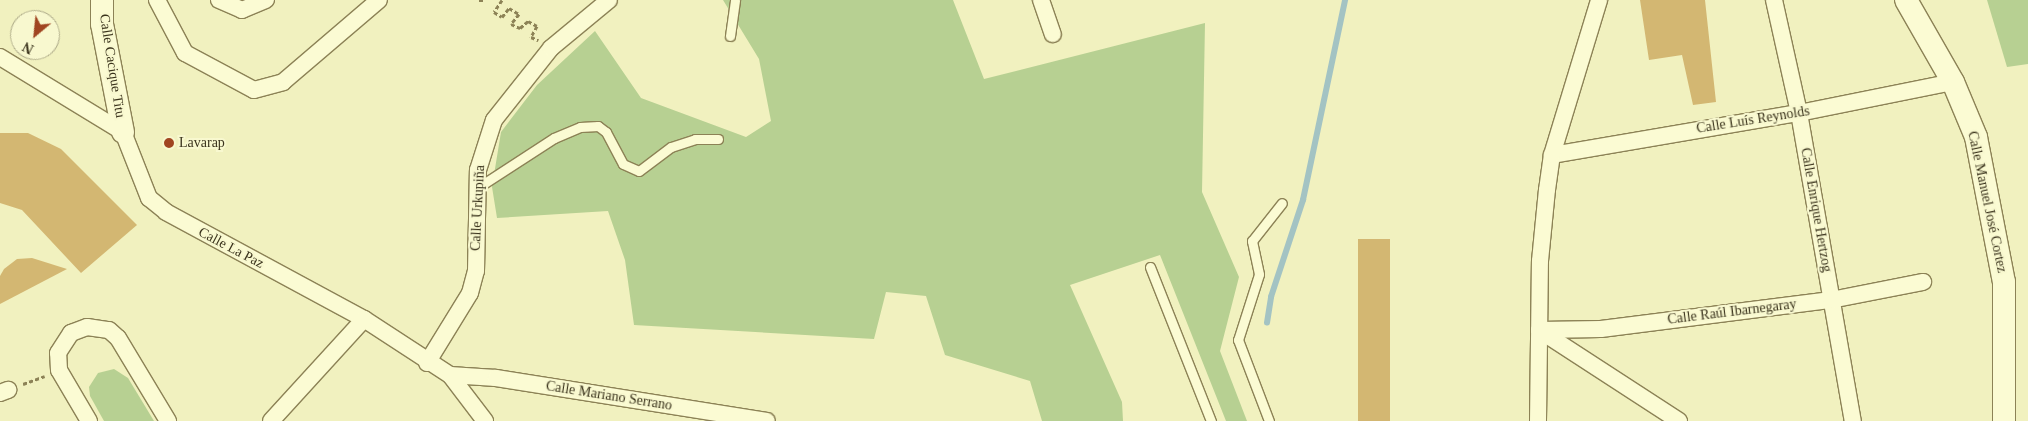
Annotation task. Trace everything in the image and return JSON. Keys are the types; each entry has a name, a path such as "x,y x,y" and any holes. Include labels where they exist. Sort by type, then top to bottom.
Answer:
{"street":[{"name":"Calle Cacique Titu","path":"102,0 102,24 122,132"},
{"path":"157,0 185,53 254,90 282,82 379,0"},
{"path":"219,0 242,10 266,0"},
{"name":"Calle Urkupiña","path":"427,363 459,312 474,278 477,188 483,146 494,120 552,48 609,0"},
{"path":"1042,0 1053,34"},
{"path":"1538,421 1540,261 1552,155 1599,0"},
{"name":"Calle Enrique Hertzog","path":"1774,0 1799,114 1853,421"},
{"name":"Calle Manuel José Cortez","path":"1906,0 1953,82 1976,137 2004,282 2004,421"},
{"path":"0,56 122,132"},
{"name":"Calle Luís Reynolds","path":"1552,155 1799,114 1953,82"},
{"name":"Calle La Paz","path":"122,132 149,198 166,212 364,319 427,363 450,375 485,421"},
{"name":"Calle Raúl Ibarnegaray","path":"1539,330 1601,329 1831,300 1923,282"},
{"path":"271,421 364,319"},
{"path":"89,421 59,370 58,353 71,333 87,327 109,330 118,338 168,421"},
{"path":"1539,330 1679,421"},
{"name":"Calle Mariano Serrano","path":"450,375 496,378 767,421"}],"lane":[{"path":"730,36 735,0"},
{"path":"477,188 554,138 580,127 598,126 606,132 623,164 639,171 671,146 695,139 718,140"},
{"path":"1269,421 1238,340 1259,274 1252,241 1282,203"},
{"path":"1150,267 1211,421"}],"path":[{"path":"479,0 486,0"},
{"path":"502,0 494,12 502,16 509,8 519,14 512,24 520,28 528,21 537,26 531,36 552,48"},
{"path":"4,392 59,370"}],"green space":[{"path":"723,0 953,0 984,79 1205,23 1202,192 1239,277 1220,351 1247,421 1226,421 1160,255 1070,285 1122,402 1123,421 1042,421 1030,381 945,355 926,296 886,292 874,339 634,325 625,260 608,211 497,218 492,187 501,132 537,85 595,31 641,98 746,137 771,121 759,59"},
{"path":"1987,0 2028,0 2028,64 2007,67"},
{"path":"114,369 128,378 154,421 104,421 90,396 89,387 98,373"}],"building":[{"path":"1640,0 1705,0 1716,102 1693,105 1682,55 1649,60"},
{"path":"0,133 28,133 61,149 137,225 81,273 22,210 0,203"},
{"path":"1358,239 1390,239 1390,421 1358,421"},
{"path":"32,258 67,269 0,304 0,276 4,269 17,259"}],"waterway":[{"path":"1267,323 1271,297 1303,200 1345,0"}],"place":[{"name":"Lavarap","path":"169,143"}]}
